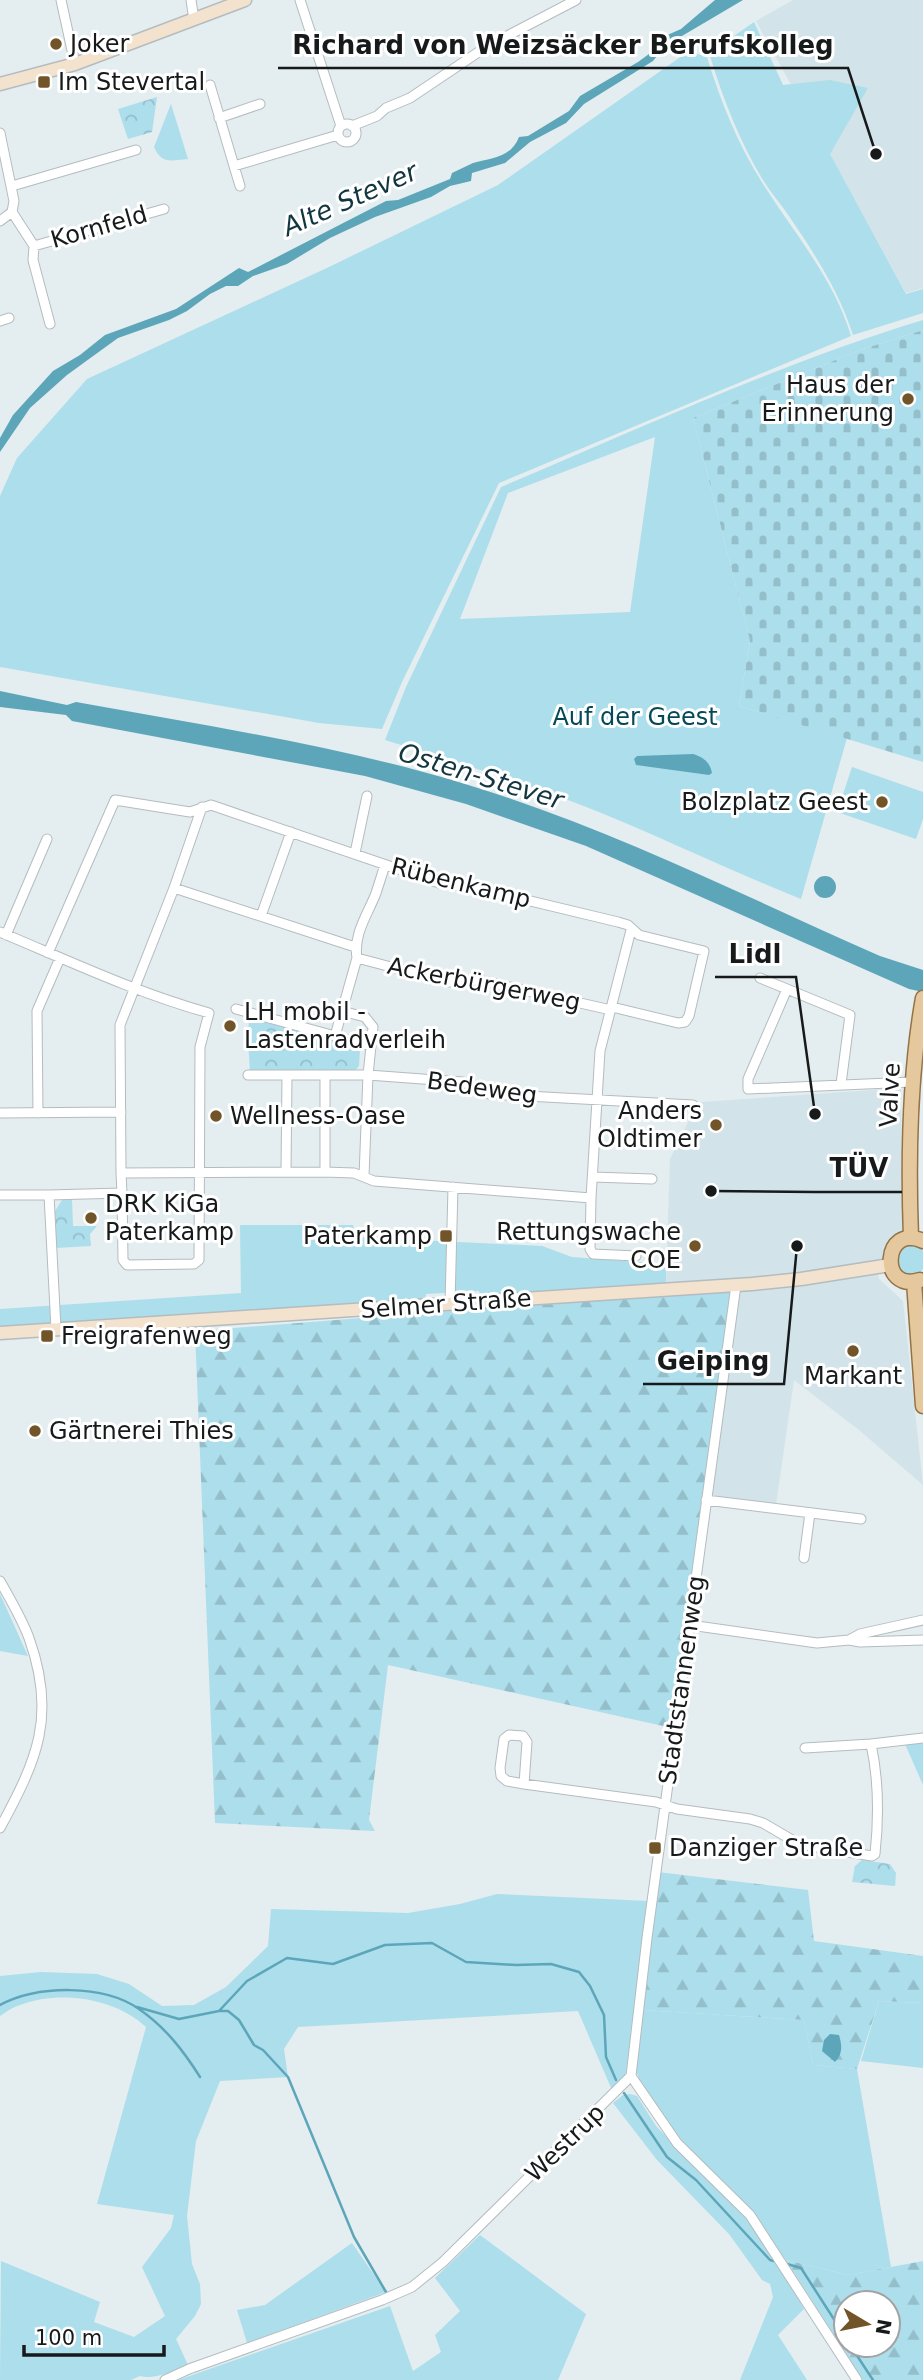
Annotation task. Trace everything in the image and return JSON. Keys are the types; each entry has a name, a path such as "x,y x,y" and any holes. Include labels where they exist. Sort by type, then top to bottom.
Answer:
{"main road":[{"path":"0,84 75,64 245,0"},
{"name":"Valve","path":"917,1240 909,1172 912,1082 923,1000"},
{"path":"917,1240 902,1240 894,1246 890,1265 899,1278 919,1280 923,1406"},
{"name":"Selmer Straße","path":"0,1333 736,1285 801,1279 890,1265"}],"street":[{"path":"61,0 75,64"},
{"path":"191,0 194,20"},
{"path":"300,0 344,142 351,141 356,134 352,126"},
{"path":"234,166 339,130 346,124 352,126 377,116 386,108 410,98 486,47 576,0"},
{"path":"210,85 240,187"},
{"path":"219,118 260,104"},
{"path":"0,133 14,201 12,212 0,221"},
{"path":"12,186 136,150"},
{"name":"Kornfeld","path":"34,246 164,209"},
{"name":"Kornfeld","path":"12,212 34,246 33,260 50,324"},
{"path":"355,853 367,796"},
{"name":"Rübenkamp","path":"48,953 116,800 190,812 211,804 442,884 472,887 618,922 628,925 639,935 704,951 689,1016 685,1022 678,1023 611,1009"},
{"path":"47,839 3,934 60,958 135,988 173,1003 209,1013 200,1047 199,1260 194,1264 127,1265 123,1261 120,1025 135,988 174,888 202,807"},
{"path":"261,916 291,832"},
{"path":"335,1036 357,958 355,947 365,912 375,896 385,865"},
{"path":"174,888 355,947"},
{"path":"631,930 600,1051 590,1249 593,1254 636,1256"},
{"path":"37,1113 37,1011 60,958"},
{"name":"Ackerbürgerweg","path":"357,958 448,982 479,980 611,1009"},
{"path":"760,978 850,1015 841,1084"},
{"path":"787,989 748,1079 748,1088 912,1082"},
{"path":"236,1009 372,1046"},
{"path":"342,1011 365,1017 373,1027 364,1176"},
{"path":"248,1075 368,1075"},
{"name":"Bedeweg","path":"368,1075 463,1082 489,1094 597,1100"},
{"path":"286,1171 287,1076"},
{"path":"325,1076 325,1171"},
{"path":"597,1100 693,1105"},
{"path":"0,1113 121,1112"},
{"path":"121,1173 237,1174 325,1171 355,1173 374,1181 591,1198"},
{"path":"593,1177 652,1179"},
{"path":"450,1303 453,1187"},
{"path":"0,1195 122,1193"},
{"path":"49,1195 56,1329"},
{"name":"Stadtstannenweg","path":"631,2076 736,1285"},
{"path":"706,1500 861,1519"},
{"path":"804,1558 810,1513"},
{"path":"0,1581 29,1637 43,1695 33,1762 0,1828"},
{"path":"849,1640 860,1634 923,1620"},
{"path":"690,1625 817,1643 923,1640"},
{"path":"524,1784 527,1742 523,1736 509,1735 504,1739 500,1768 501,1776 507,1781 524,1784 656,1802 666,1806 750,1819 763,1823 791,1841 807,1847 872,1856 875,1854 878,1827 878,1784 872,1744"},
{"path":"805,1748 923,1738"},
{"path":"631,2076 677,2143 750,2215 857,2380"},
{"name":"Westrup","path":"165,2380 212,2360 412,2287 443,2262 631,2076"}],"shaded area":[{"path":"715,0 743,0 665,46 653,61 584,104 566,123 530,142 505,163 472,173 471,181 450,186 431,197 375,217 330,238 287,264 253,276 238,286 226,286 169,320 118,338 67,375 30,408 0,452 0,438 13,415 53,371 80,355 105,335 176,309 239,268 248,272 386,201 398,200 450,179 452,173 473,163 506,153 519,137 528,136 569,111 580,96 638,62 653,51 663,37 681,29"},
{"path":"793,0 923,0 923,288 906,293 756,21"},
{"path":"0,691 67,705 76,702 320,747 417,770 518,801 623,841 880,956 923,970 923,992 909,989 586,846 466,804 365,776 72,721 66,715 0,707"},
{"path":"693,754 706,761 712,773 709,775 636,765 634,759 637,756"},
{"path":"825,876 833,879 836,887 833,895 825,898 817,895 814,887 817,879"},
{"path":"901,1088 902,1233 894,1237 885,1249 883,1263 875,1264 879,1279 903,1301 923,1485 859,1430 794,1380 776,1504 709,1495 666,1285 670,1159 696,1106 702,1102"},
{"path":"830,2034 839,2035 841,2042 841,2053 835,2062 822,2051 824,2040"}],"green space":[{"path":"754,22 783,85 830,80 868,88 830,154 906,294 923,289 923,313 853,335 841,303 825,273 766,185 747,151 715,72 711,52"},
{"path":"689,51 707,57 724,106 746,154 824,276 844,315 851,336 499,483 402,682 382,729 319,723 0,667 0,496 17,458 87,379 498,185"},
{"path":"157,97 152,132 128,139 118,109"},
{"path":"171,104 188,159 164,159 154,147"},
{"name":"Auf der Geest","path":"923,320 923,330 860,350 693,418 750,641 739,706 847,738 801,899 568,800 385,740 406,687 501,487 710,398 869,337","holes":["655,437 630,612 460,619 508,493"]},
{"path":"923,330 923,762 739,706 750,641 693,418 860,350"},
{"name":"Bolzplatz Geest","path":"852,767 923,792 923,819 916,839 837,812"},
{"path":"249,1017 360,1049 359,1066 353,1073 250,1072"},
{"path":"62,1200 72,1200 73,1226 97,1226 90,1234 91,1246 56,1248 55,1211"},
{"path":"240,1225 353,1225 355,1237 542,1246 572,1257 666,1264 666,1285 480,1297 479,1291 426,1294 425,1301 0,1328 0,1309 241,1293"},
{"path":"911,1245 917,1246 925,1254 925,1266 917,1274 911,1275 905,1274 897,1266 896,1260 897,1254 905,1246"},
{"path":"732,1289 672,1728 388,1665 369,1820 375,1831 215,1823 195,1331"},
{"path":"0,1594 28,1656 0,1651"},
{"path":"923,1743 923,1785 905,1744"},
{"path":"862,1860 890,1864 896,1873 895,1886 852,1882 855,1866"},
{"path":"658,1872 808,1890 814,1941 923,1956 923,2003 879,2001 857,2069 813,2065 804,2020 641,2010"},
{"path":"497,1894 648,1901 626,2073 612,2090 578,2011 298,2027 284,2049 288,2077 220,2081 196,2141 187,2216 192,2264 200,2284 201,2304 176,2339 188,2365 164,2374 140,2376 131,2380 0,2380 1,2261 100,2302 94,2322 134,2337 165,2316 142,2267 171,2228 174,2215 97,2204 146,2027 119,2009 103,2003 69,1998 36,2000 15,2007 0,2016 0,1976 41,1972 97,1974 129,1984 162,2006 194,2005 226,1987 268,1946 271,1909 408,1913"},
{"path":"879,2001 923,2003 923,2068 861,2061"},
{"path":"641,2010 804,2020 813,2065 857,2069 891,2267 848,2275 786,2260 753,2214 665,2123 640,2082 636,2070"},
{"path":"623,2095 637,2096 656,2126 748,2220 780,2265 804,2309 778,2335 807,2380 740,2380 773,2297 770,2284 762,2280 729,2234 657,2160 613,2103"},
{"path":"480,2235 586,2314 558,2380 178,2380 390,2306 413,2371 441,2352 435,2335 460,2311 435,2278"},
{"path":"352,2243 386,2292 247,2343 237,2310 265,2305"},
{"path":"786,2260 848,2275 923,2261 923,2380 863,2380 850,2359 902,2359 902,2289 832,2289 832,2332"}],"waterway":[{"path":"137,2007 179,2019 219,2011 247,1981 287,1958 333,1964 385,1945 432,1943 466,1962 551,1964 579,1972 590,1986 604,2015 606,2057 616,2080"},
{"path":"0,2005 33,1994 70,1990 89,1991 124,2001 139,2009 165,2031 200,2077"},
{"path":"219,2011 228,2011 239,2020 254,2045 263,2050 288,2077 354,2237 386,2292"},
{"path":"624,2093 667,2157 696,2180 770,2260 778,2262"},
{"path":"787,2264 801,2268 832,2316"},
{"path":"859,2359 873,2380"}],"place":[{"name":"Joker","path":"56,44"},
{"name":"Im Stevertal","path":"44,82"},
{"name":"Richard von Weizsäcker Berufskolleg","path":"876,154"},
{"name":"Haus der Erinnerung","path":"908,399"},
{"name":"Bolzplatz Geest","path":"882,802"},
{"name":"LH mobil - Lastenradverleih","path":"230,1026"},
{"name":"Lidl","path":"815,1114"},
{"name":"Wellness-Oase","path":"216,1116"},
{"name":"Anders Oldtimer","path":"716,1125"},
{"name":"TÜV","path":"711,1191"},
{"name":"DRK KiGa Paterkamp","path":"91,1218"},
{"name":"Paterkamp","path":"446,1236"},
{"name":"Rettungswache COE","path":"695,1246"},
{"name":"Geiping","path":"797,1246"},
{"name":"Freigrafenweg","path":"47,1336"},
{"name":"Markant","path":"853,1351"},
{"name":"Gärtnerei Thies","path":"35,1431"},
{"name":"Danziger Straße","path":"655,1848"}],"water label":[{"name":"Alte Stever","path":"350,199"},
{"name":"Osten-Stever","path":"481,776"}]}
